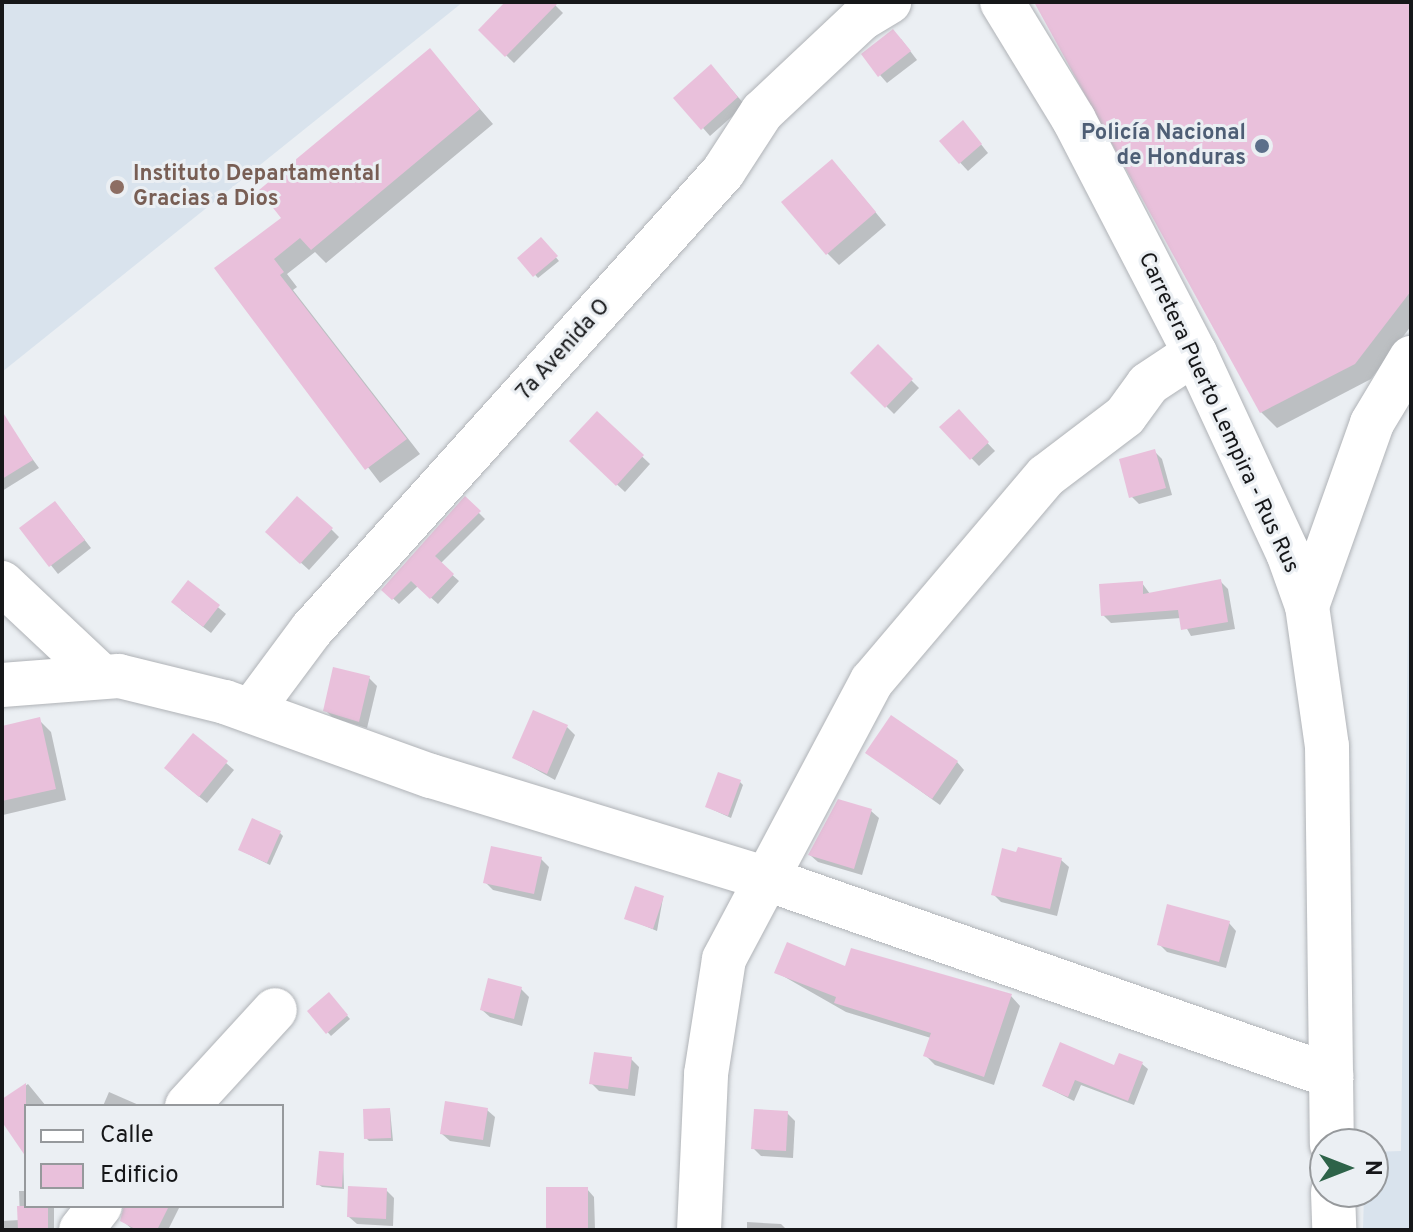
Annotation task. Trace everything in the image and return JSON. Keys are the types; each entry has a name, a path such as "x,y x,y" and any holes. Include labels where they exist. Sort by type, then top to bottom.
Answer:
{"street":[{"name":"7a Avenida O","path":"251,711 312,629 723,172 762,112 861,19 889,2"},
{"name":"Carretera Puerto Lempira - Rus Rus","path":"1002,2 1074,120 1195,353 1288,553 1307,606 1327,746 1332,1128"},
{"path":"699,1230 706,1074 724,959 764,878 872,681 1046,476 1125,416 1148,384 1195,353"},
{"path":"1307,606 1372,423 1411,358"},
{"path":"2,583 102,677"},
{"path":"2,685 119,676 251,711 431,776 764,878 1331,1076"},
{"path":"189,1104 275,1010"},
{"path":"81,1230 98,1208"},
{"path":"1333,1208 1334,1230"}],"shaded area":[{"name":"Instituto Departamental Gracias a Dios","path":"2,2 463,2 2,372"},
{"path":"1411,393 1411,1230 1363,1230 1364,1208 1389,1208 1389,1151 1401,1151"}],"building":[{"path":"505,2 559,2 505,57 478,30"},
{"name":"Policía Nacional de Honduras","path":"1034,2 1411,2 1411,291 1355,364 1260,413"},
{"path":"893,29 911,51 878,77 861,54"},
{"path":"430,48 480,109 311,250 300,238 274,259 284,272 280,275 407,439 365,470 214,268 281,218 259,190"},
{"path":"711,64 738,97 701,130 673,98"},
{"path":"963,120 982,144 959,164 939,141"},
{"path":"832,159 876,212 826,255 781,202"},
{"path":"541,237 558,256 533,277 517,258"},
{"path":"878,344 913,379 885,408 850,373"},
{"path":"959,409 989,442 970,460 939,427"},
{"path":"2,411 33,460 2,479"},
{"path":"597,411 644,455 616,486 569,441"},
{"path":"1155,449 1166,488 1129,498 1119,459"},
{"path":"297,496 333,528 300,564 265,532"},
{"path":"465,496 481,511 435,556 454,574 430,599 411,581 392,600 381,590"},
{"path":"55,501 85,540 49,567 19,528"},
{"path":"1221,579 1228,622 1181,630 1178,610 1101,616 1099,584 1143,581 1143,594"},
{"path":"188,580 220,605 203,627 171,602"},
{"path":"333,667 370,676 359,722 323,711"},
{"path":"533,710 568,725 547,774 512,758"},
{"path":"891,715 958,761 932,799 865,753"},
{"path":"40,717 56,789 2,801 2,726"},
{"path":"193,733 228,761 199,797 164,768"},
{"path":"718,772 741,780 728,816 705,807"},
{"path":"838,799 872,809 854,869 808,855"},
{"path":"252,818 281,831 267,863 238,850"},
{"path":"491,846 542,857 534,894 483,883"},
{"path":"1018,847 1062,858 1050,909 991,895 1002,848 1016,852"},
{"path":"635,886 664,896 653,929 624,919"},
{"path":"1167,904 1230,921 1219,962 1157,945"},
{"path":"787,942 845,966 851,948 1012,994 984,1077 923,1056 931,1033 834,1003 836,997 774,973"},
{"path":"488,978 522,987 514,1019 480,1010"},
{"path":"329,992 348,1015 326,1034 307,1011"},
{"path":"1060,1042 1114,1065 1119,1053 1143,1062 1128,1101 1075,1080 1068,1097 1042,1086"},
{"path":"594,1052 632,1057 628,1089 589,1084"},
{"path":"26,1083 24,1154 2,1122 2,1099"},
{"path":"445,1101 488,1108 483,1140 440,1134"},
{"path":"390,1108 391,1138 364,1139 363,1109"},
{"path":"754,1109 788,1111 786,1151 751,1149"},
{"path":"319,1151 344,1153 342,1187 316,1185"},
{"path":"348,1186 387,1188 386,1219 347,1217"},
{"path":"546,1187 588,1187 588,1230 546,1230"},
{"path":"17,1206 48,1208 48,1230 18,1230"},
{"path":"123,1208 168,1208 157,1230 137,1230 120,1221"}],"place":[{"name":"Policía Nacional de Honduras","path":"1262,146"},
{"name":"Instituto Departamental Gracias a Dios","path":"117,187"}]}
